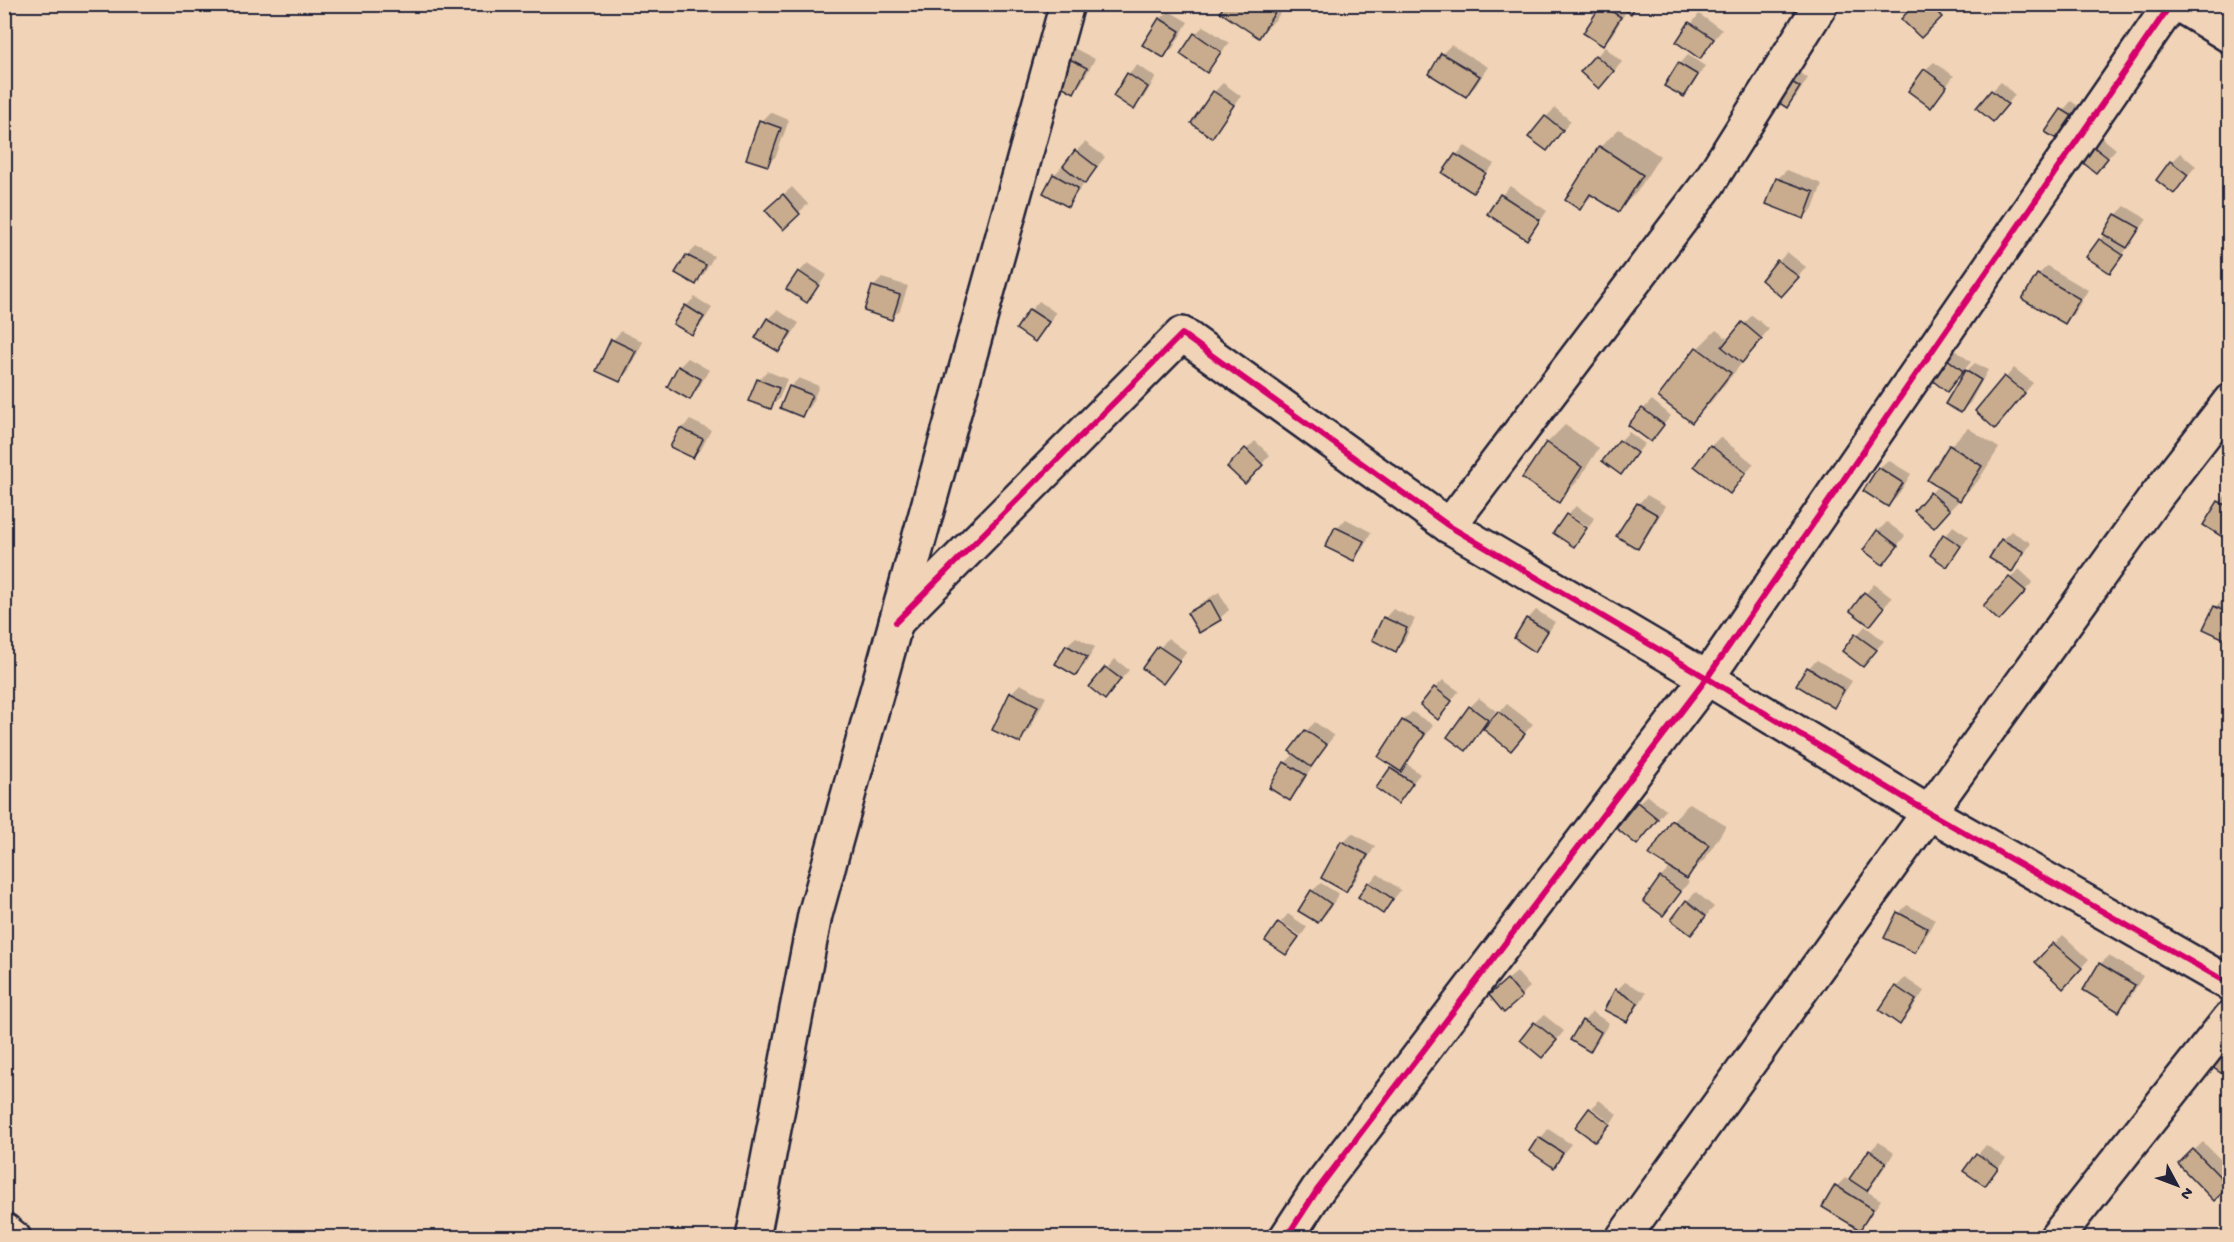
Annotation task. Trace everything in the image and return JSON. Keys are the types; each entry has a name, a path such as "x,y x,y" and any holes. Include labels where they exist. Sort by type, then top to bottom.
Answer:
{"street":[{"path":"753,1238 815,915 1067,4"},
{"path":"1449,526 1708,184 1821,4"},
{"path":"1286,1238 1318,1189 1707,678 2171,4"},
{"path":"2178,4 2229,36"},
{"path":"896,622 1182,334 1449,526 1928,812 2229,984"},
{"path":"1623,1238 2155,498 2229,401"},
{"path":"2056,1238 2229,1018"},
{"path":"4,1230 14,1238"}],"building":[{"path":"1225,4 1280,4 1259,38 1220,12"},
{"path":"1614,4 1637,4 1631,14"},
{"path":"1915,4 1929,4 1942,17 1921,38 1901,19"},
{"path":"1601,5 1621,17 1603,46 1583,33"},
{"path":"1159,18 1180,31 1164,58 1142,45"},
{"path":"1689,22 1714,39 1700,59 1676,42"},
{"path":"1194,33 1221,52 1207,73 1180,54"},
{"path":"1441,53 1480,76 1466,97 1429,74"},
{"path":"1595,55 1614,71 1599,89 1580,72"},
{"path":"1064,56 1087,68 1074,93 1050,80"},
{"path":"1678,63 1698,75 1684,97 1664,86"},
{"path":"1924,69 1947,86 1931,108 1908,91"},
{"path":"1127,73 1148,87 1134,110 1113,96"},
{"path":"1777,73 1800,87 1787,108 1764,93"},
{"path":"1991,90 2008,104 1993,122 1976,108"},
{"path":"1213,91 1234,105 1212,138 1191,123"},
{"path":"2061,109 2074,117 2058,140 2045,132"},
{"path":"1545,116 1563,130 1547,151 1528,137"},
{"path":"759,120 781,128 768,166 746,159"},
{"path":"2085,140 2108,158 2096,173 2073,155"},
{"path":"1599,146 1643,175 1619,212 1590,194 1580,210 1565,200"},
{"path":"1075,150 1097,167 1085,184 1063,166"},
{"path":"1455,154 1486,173 1473,193 1442,173"},
{"path":"2170,161 2188,175 2174,194 2156,180"},
{"path":"1053,174 1078,188 1068,207 1043,193"},
{"path":"1776,178 1814,192 1804,219 1766,204"},
{"path":"783,194 800,214 783,230 765,210"},
{"path":"1500,194 1540,220 1527,240 1487,214"},
{"path":"2115,214 2140,228 2127,248 2103,234"},
{"path":"2099,239 2123,255 2110,273 2086,257"},
{"path":"686,255 706,265 696,285 675,273"},
{"path":"1777,260 1799,277 1781,297 1761,280"},
{"path":"798,271 819,285 807,303 786,289"},
{"path":"2037,274 2080,299 2065,324 2022,299"},
{"path":"872,286 900,295 892,320 864,311"},
{"path":"685,305 704,317 692,335 673,324"},
{"path":"1029,309 1049,322 1035,342 1016,329"},
{"path":"767,318 791,332 779,352 755,338"},
{"path":"1742,322 1762,339 1742,363 1722,347"},
{"path":"611,339 636,351 620,382 596,371"},
{"path":"1926,343 1963,371 1947,392 1910,363"},
{"path":"1696,347 1731,373 1692,423 1658,397"},
{"path":"678,366 701,379 690,400 667,387"},
{"path":"1965,370 1981,380 1961,413 1945,404"},
{"path":"2004,376 2025,393 1995,429 1975,411"},
{"path":"757,379 779,388 771,409 748,401"},
{"path":"789,386 812,395 802,417 780,408"},
{"path":"1642,408 1664,425 1651,442 1628,425"},
{"path":"680,428 703,439 693,458 670,447"},
{"path":"1619,440 1637,453 1621,475 1602,461"},
{"path":"1546,442 1582,467 1559,503 1522,478"},
{"path":"1710,445 1746,473 1730,494 1694,466"},
{"path":"1949,445 1982,466 1960,501 1927,480"},
{"path":"1245,448 1263,465 1245,484 1227,467"},
{"path":"1878,467 1903,483 1888,507 1863,491"},
{"path":"1930,492 1950,510 1934,528 1914,511"},
{"path":"2218,501 2230,508 2229,541 2203,525"},
{"path":"1637,503 1658,515 1638,549 1616,536"},
{"path":"1566,514 1587,528 1574,547 1553,533"},
{"path":"1335,527 1364,541 1354,561 1325,547"},
{"path":"1877,530 1898,546 1883,565 1863,550"},
{"path":"1943,534 1961,546 1947,567 1930,555"},
{"path":"2001,539 2024,552 2012,572 1989,558"},
{"path":"2009,577 2026,591 1999,621 1983,606"},
{"path":"1864,592 1884,608 1870,626 1850,611"},
{"path":"1210,600 1221,620 1199,633 1187,613"},
{"path":"2214,606 2230,614 2229,641 2203,629"},
{"path":"1383,617 1407,628 1396,652 1372,640"},
{"path":"1526,618 1548,631 1535,652 1514,638"},
{"path":"1855,634 1877,650 1863,667 1842,651"},
{"path":"1066,645 1087,657 1076,676 1055,664"},
{"path":"1158,646 1180,661 1163,684 1142,668"},
{"path":"1105,667 1121,679 1105,700 1089,687"},
{"path":"1807,667 1844,690 1834,708 1796,685"},
{"path":"1434,687 1452,701 1438,720 1420,705"},
{"path":"1010,692 1038,706 1020,743 992,730"},
{"path":"1469,706 1488,720 1466,751 1447,737"},
{"path":"1498,711 1525,734 1511,751 1483,729"},
{"path":"1402,720 1425,734 1401,772 1378,757"},
{"path":"1305,730 1327,745 1311,767 1289,751"},
{"path":"1284,762 1306,775 1290,801 1269,788"},
{"path":"1390,768 1413,783 1398,804 1376,788"},
{"path":"1637,802 1658,819 1637,845 1616,828"},
{"path":"1671,820 1709,845 1687,879 1649,855"},
{"path":"1341,841 1368,855 1346,892 1321,878"},
{"path":"1660,877 1681,892 1663,916 1643,901"},
{"path":"1368,882 1393,899 1383,914 1358,897"},
{"path":"1311,890 1331,904 1318,923 1298,911"},
{"path":"1686,900 1706,916 1691,935 1671,920"},
{"path":"1897,912 1927,928 1915,953 1884,938"},
{"path":"1278,922 1299,937 1286,955 1265,941"},
{"path":"2053,943 2082,968 2063,989 2035,962"},
{"path":"2099,963 2135,985 2119,1012 2083,990"},
{"path":"1507,979 1522,997 1504,1013 1489,995"},
{"path":"1895,986 1916,1000 1900,1025 1879,1010"},
{"path":"1615,989 1638,1003 1627,1022 1604,1010"},
{"path":"1582,1020 1601,1032 1590,1052 1570,1040"},
{"path":"1534,1022 1557,1040 1542,1058 1520,1040"},
{"path":"2230,1040 2230,1079 2197,1057"},
{"path":"1589,1108 1610,1124 1595,1142 1575,1127"},
{"path":"1538,1137 1563,1153 1554,1168 1529,1151"},
{"path":"2193,1149 2229,1186 2214,1201 2178,1164"},
{"path":"1869,1150 1886,1162 1867,1191 1849,1179"},
{"path":"1976,1153 1998,1168 1985,1186 1963,1171"},
{"path":"1835,1185 1873,1209 1860,1230 1822,1207"}],"cycle path":[{"path":"1286,1238 1318,1189 1707,678 2171,4"},
{"path":"896,622 1182,334 1449,526 1928,812 2230,984"}]}
